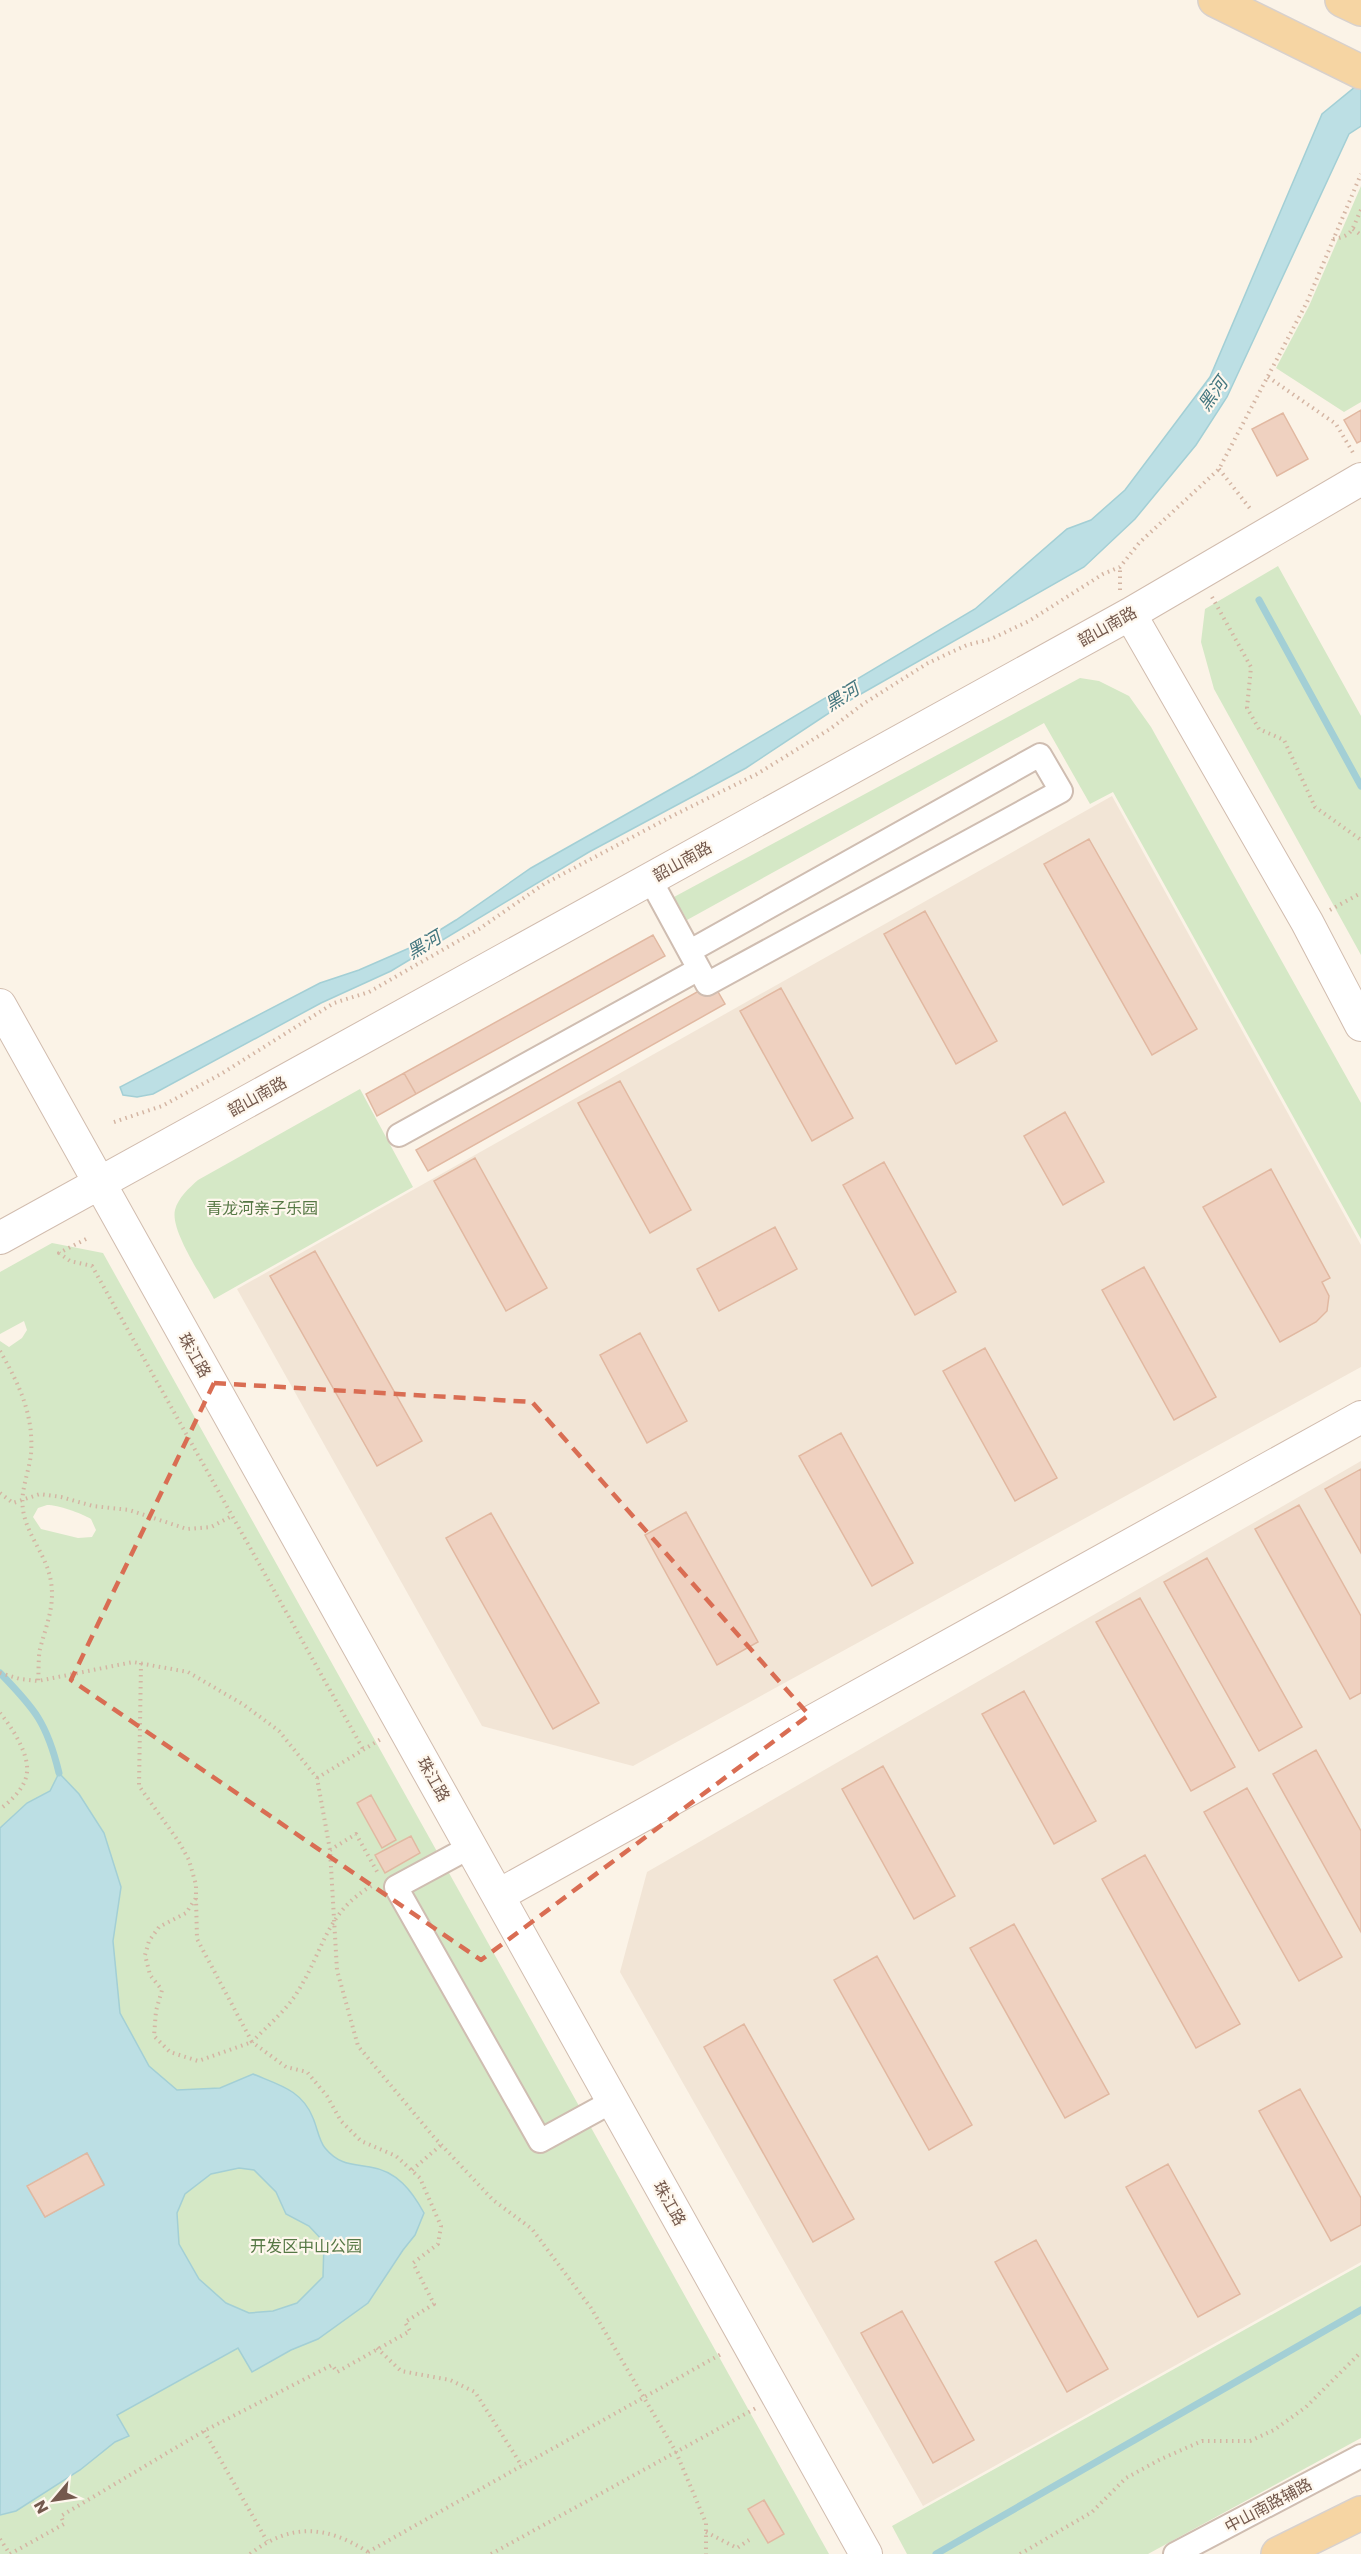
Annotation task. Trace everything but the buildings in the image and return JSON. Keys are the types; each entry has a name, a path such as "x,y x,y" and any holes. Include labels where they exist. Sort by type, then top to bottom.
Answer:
{"main road":[{"path":"1215,0 1361,72"},
{"path":"1342,0 1361,9"},
{"path":"1278,2554 1361,2512"}],"street":[{"name":"韶山南路","path":"0,1238 1130,614 1269,533 1359,468"},
{"path":"1130,614 1307,922 1361,1025"},
{"path":"399,1135 694,960 1040,754 1061,791 708,984 694,960 650,879"},
{"name":"珠江路","path":"0,1005 500,1895 866,2554"},
{"path":"500,1895 1361,1417"},
{"path":"472,1846 396,1887 540,2141 613,2101"},
{"name":"中山南路辅路","path":"1175,2554 1361,2456"}],"path":[{"path":"114,1122 162,1106 221,1074 334,1003 369,992 479,929 544,884 757,774 830,729 863,704 928,663 967,645 991,639 1029,621 1103,574 1120,567 1139,543 1219,469 1307,302 1361,174"},
{"path":"1333,239 1346,237 1353,229 1361,210"},
{"path":"1353,229 1361,235"},
{"path":"1268,377 1336,424 1359,468"},
{"path":"1219,469 1269,533"},
{"path":"1199,573 1251,667 1247,708 1259,729 1284,740 1315,807 1361,840"},
{"path":"1307,922 1361,893"},
{"path":"86,1239 59,1253 70,1261 92,1266 363,1749"},
{"path":"0,1351 17,1380 31,1419 31,1455 23,1501 26,1521 42,1553 51,1581 51,1615 40,1651 38,1681"},
{"path":"0,1493 14,1503 40,1494 93,1506 129,1510 187,1529 211,1527 232,1516"},
{"path":"0,1673 38,1681 133,1662 189,1672 244,1705 279,1731 316,1778 330,1850 337,1970 358,2046 441,2145 493,2200 532,2229 591,2308 676,2452 706,2523 706,2554"},
{"path":"0,2539 10,2554 64,2524 61,2516 204,2431 332,2365 337,2372 410,2331 405,2322 434,2304 413,2263 438,2244 441,2226 420,2178 396,2156 361,2141 341,2121 327,2096 307,2072 286,2067 252,2042 197,1939 196,1885 189,1860 139,1786 141,1663"},
{"path":"0,1713 12,1726 23,1752 27,1772 14,1800 0,1809"},
{"path":"316,1778 405,1726"},
{"path":"196,1898 186,1913 159,1927 149,1941 145,1955 150,1975 162,1990 156,2011 154,2036 170,2052 198,2061 252,2042 298,1992 333,1919 351,1899 381,1880 357,1834 330,1850"},
{"path":"412,2170 441,2145"},
{"path":"250,2554 267,2541 293,2532 321,2531 348,2539 368,2553 747,2340"},
{"path":"377,2348 401,2371 450,2379 475,2392 522,2466"},
{"path":"1020,2554 1092,2512 1126,2478 1161,2459 1202,2441 1250,2440 1274,2430 1306,2407 1361,2352"},
{"path":"491,2554 778,2396"},
{"path":"204,2431 267,2541"},
{"path":"706,2532 737,2548 749,2540"}],"highlighted area":[{"path":"214,1383 532,1402 809,1715 481,1960 71,1680"}],"shaded area":[{"path":"1112,796 1361,1245 1361,1367 633,1766 482,1726 237,1289"},
{"path":"1361,1461 1361,2262 923,2506 620,1972 647,1872"}],"green space":[{"path":"1361,186 1361,402 1344,412 1276,368 1309,306"},
{"path":"1278,566 1361,716 1361,955 1214,689 1201,642 1205,609"},
{"path":"1080,678 1099,681 1129,696 1151,727 1361,1103 1361,1239 1113,792 1090,804 1044,723 687,920 674,897"},
{"name":"青龙河亲子乐园","path":"360,1089 413,1187 214,1299 189,1255 178,1230 175,1210 181,1197 198,1180"},
{"name":"开发区中山公园","path":"52,1243 103,1253 829,2554 0,2554 0,1341 9,1347 22,1338 27,1330 24,1321 0,1334 0,1272","holes":["52,1505 91,1519 96,1530 92,1537 78,1538 41,1529 33,1517 38,1508"]},
{"path":"1361,2265 1361,2438 1148,2554 907,2554 892,2526"}],"water":[{"name":"黑河","path":"1361,82 1361,126 1349,134 1227,397 1196,445 1135,519 1084,567 838,707 746,768 589,852 391,971 321,1003 153,1094 137,1097 123,1095 120,1087 320,983 359,970 414,946 531,868 694,776 975,609 1067,529 1091,520 1125,490 1210,377 1322,114"},
{"path":"59,1773 79,1794 104,1833 121,1887 113,1941 120,2013 149,2066 177,2090 220,2088 253,2074 281,2085 303,2101 321,2142 330,2154 346,2163 380,2169 396,2178 409,2190 424,2213 415,2235 368,2303 318,2339 291,2350 252,2372 238,2348 117,2415 129,2436 115,2442 80,2470 16,2511 0,2515 0,1828 27,1803 50,1791","holes":["87,2153 104,2184 45,2217 28,2186","239,2168 254,2170 276,2192 286,2214 309,2226 324,2242 323,2277 297,2303 273,2311 249,2313 226,2303 199,2279 179,2244 177,2213 185,2194 211,2174"]}],"waterway":[{"path":"1259,600 1361,786"},
{"path":"0,1673 38,1718 50,1741 59,1773"},
{"path":"936,2554 1361,2310"}]}
